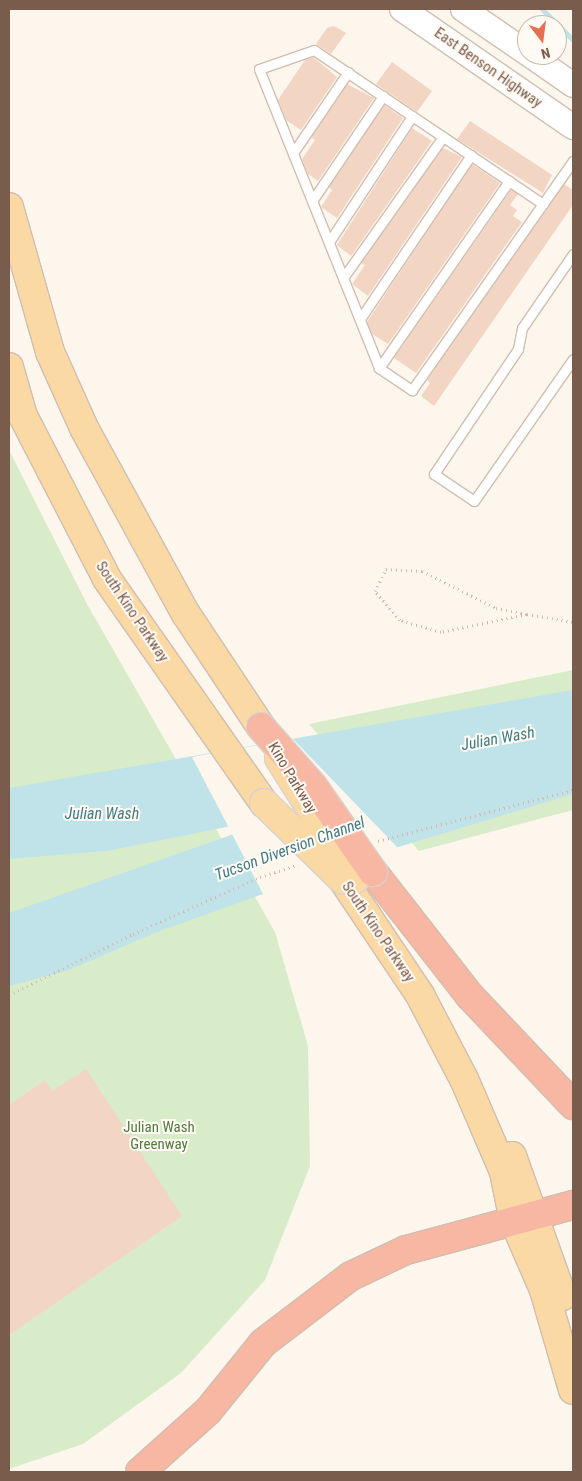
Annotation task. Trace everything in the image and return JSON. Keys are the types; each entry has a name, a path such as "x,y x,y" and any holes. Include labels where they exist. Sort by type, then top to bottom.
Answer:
{"highway":[{"path":"261,727 313,786 357,877 573,1105"},
{"path":"140,1472 208,1411 263,1343 351,1276 406,1250 573,1205"}],"main road":[{"name":"East Benson Highway","path":"402,9 573,127"},
{"path":"463,9 517,46"},
{"path":"544,65 573,85"},
{"path":"9,207 50,352 84,428 186,614 261,727"},
{"name":"South Kino Parkway","path":"9,367 23,416 107,579 264,803 357,877 443,1037 525,1218 573,1334"},
{"name":"South Kino Parkway","path":"525,1218 573,1390"}],"lane":[{"path":"543,204 314,50 259,69 379,368 412,390 543,204 573,161"},
{"path":"293,153 348,72"},
{"path":"312,201 383,96"},
{"path":"329,242 412,116"},
{"path":"343,278 443,136"},
{"path":"360,319 471,155"},
{"path":"379,368 509,181"},
{"path":"573,254 522,328 518,349 434,474 474,501 573,359"}],"path":[{"path":"527,614 441,632 400,620 376,591 386,570 422,571 496,608 573,622"},
{"path":"375,841 573,790"},
{"path":"9,994 260,877 304,863"}],"green space":[{"name":"Julian Wash Greenway","path":"9,450 87,604 275,932 308,1046 310,1166 265,1280 181,1373 83,1444 9,1469"},
{"path":"573,670 573,810 419,851 309,724"}],"water":[{"path":"573,690 573,794 372,855 157,932 69,970 9,986 9,913 291,814 107,851 9,859 9,788"}],"pier":[{"path":"293,739 399,849 264,896 231,832 262,821 229,828 192,757"}],"building":[{"path":"334,26 346,33 331,54 316,44 327,28"},
{"path":"313,57 337,77 301,130 286,120 278,100 305,60"},
{"path":"392,62 432,91 417,112 376,84"},
{"path":"347,84 374,98 318,181 308,174 302,159 315,140 311,137"},
{"path":"384,105 403,118 337,218 321,207 332,190 329,187"},
{"path":"470,121 552,175 543,193 457,139"},
{"path":"412,128 432,141 351,256 337,245"},
{"path":"443,148 462,157 368,296 352,284 365,265 361,263"},
{"path":"472,164 500,183 388,344 372,334 367,322"},
{"path":"564,184 573,190 573,205 434,406 421,396 430,383 427,380"},
{"path":"511,190 518,194 510,205 517,210 513,216 522,222 416,373 394,358"},
{"path":"86,1069 182,1216 9,1335 9,1105 45,1080 52,1091"}],"waterway":[{"path":"542,9 573,40"}],"water label":[{"name":"Julian Wash","path":"498,739"},
{"name":"Julian Wash","path":"102,814"},
{"name":"Tucson Diversion Channel","path":"290,849"}]}
